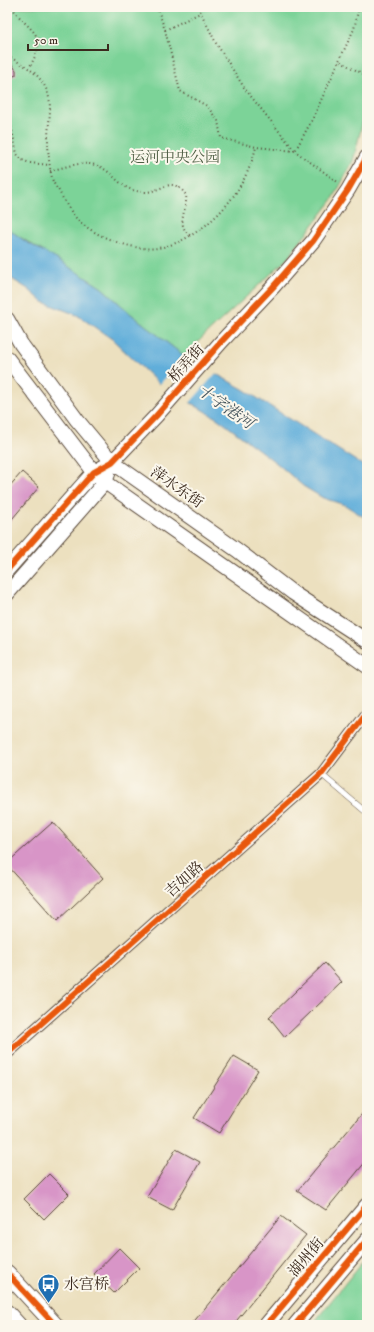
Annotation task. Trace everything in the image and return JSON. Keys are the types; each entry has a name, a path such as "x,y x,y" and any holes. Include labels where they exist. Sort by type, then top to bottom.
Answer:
{"main road":[{"name":"桥弄街","path":"7,570 94,472 112,462 156,416 222,341 273,287 313,241 348,190 367,157"},
{"name":"萍水东街","path":"7,319 21,344 77,420 112,462 237,550 292,594 367,641"},
{"path":"7,358 94,472 105,482 367,666"},
{"name":"桥弄街","path":"7,594 105,482 112,462"},
{"name":"湖州街","path":"266,1325 367,1205"},
{"path":"295,1325 367,1240"},
{"path":"7,1273 55,1325"},
{"path":"7,1313 18,1325"}],"street":[{"name":"吉如路","path":"7,1054 321,774 367,713"}],"lane":[{"path":"321,774 367,813"}],"path":[{"path":"12,7 36,34 39,44 37,52 29,68"},
{"path":"157,7 165,30 180,91 207,106 218,121 221,138 256,147 295,151"},
{"path":"198,7 216,43 245,89 295,151 348,190"},
{"path":"295,151 312,120 354,29 359,7"},
{"path":"165,30 200,13"},
{"path":"7,56 29,68 38,76 47,90 50,104 48,138 49,165 52,180 64,202 78,220 97,233 120,243 140,248 157,248 173,244 191,236 208,224 233,196 245,177 254,157 256,147"},
{"path":"339,61 367,76"},
{"path":"7,116 10,121 17,154 22,160 30,163 49,165"},
{"path":"50,171 76,165 95,165 101,168 121,185 137,191 147,192 166,185 178,187 186,195 186,207 182,221 186,232 191,236"}],"green space":[{"name":"运河中央公园","path":"7,7 367,7 367,105 353,161 333,199 287,259 184,356 131,314 102,288 7,229"},
{"path":"367,1256 367,1325 312,1325"}],"water":[{"name":"十字港河","path":"7,228 25,241 102,288 131,314 184,356 243,389 367,468 367,519 345,505 323,498 303,486 279,465 218,419 159,384 112,339 77,315 43,302 28,289 7,276"}],"pier":[{"path":"186,355 217,372 189,404 158,386"}],"building":[{"path":"7,58 16,70 16,75 7,79"},
{"path":"22,472 39,487 7,525 7,489"},
{"path":"53,822 103,878 57,921 7,865 7,863"},
{"path":"325,963 342,982 285,1037 269,1017"},
{"path":"234,1056 258,1070 219,1133 194,1118"},
{"path":"367,1108 367,1160 326,1210 297,1191"},
{"path":"176,1149 200,1162 172,1210 147,1197"},
{"path":"49,1174 69,1194 44,1219 24,1199"},
{"path":"281,1216 306,1235 233,1325 191,1325"},
{"path":"119,1248 139,1268 114,1293 94,1274"}],"cycle path":[{"path":"7,570 94,472 112,462 156,416 222,341 273,287 313,241 348,190 367,157"},
{"path":"7,1054 321,774 367,713"},
{"path":"266,1325 367,1205"},
{"path":"295,1325 367,1240"},
{"path":"7,1273 55,1325"}],"place":[{"name":"水宫桥","path":"48,1304"}]}
